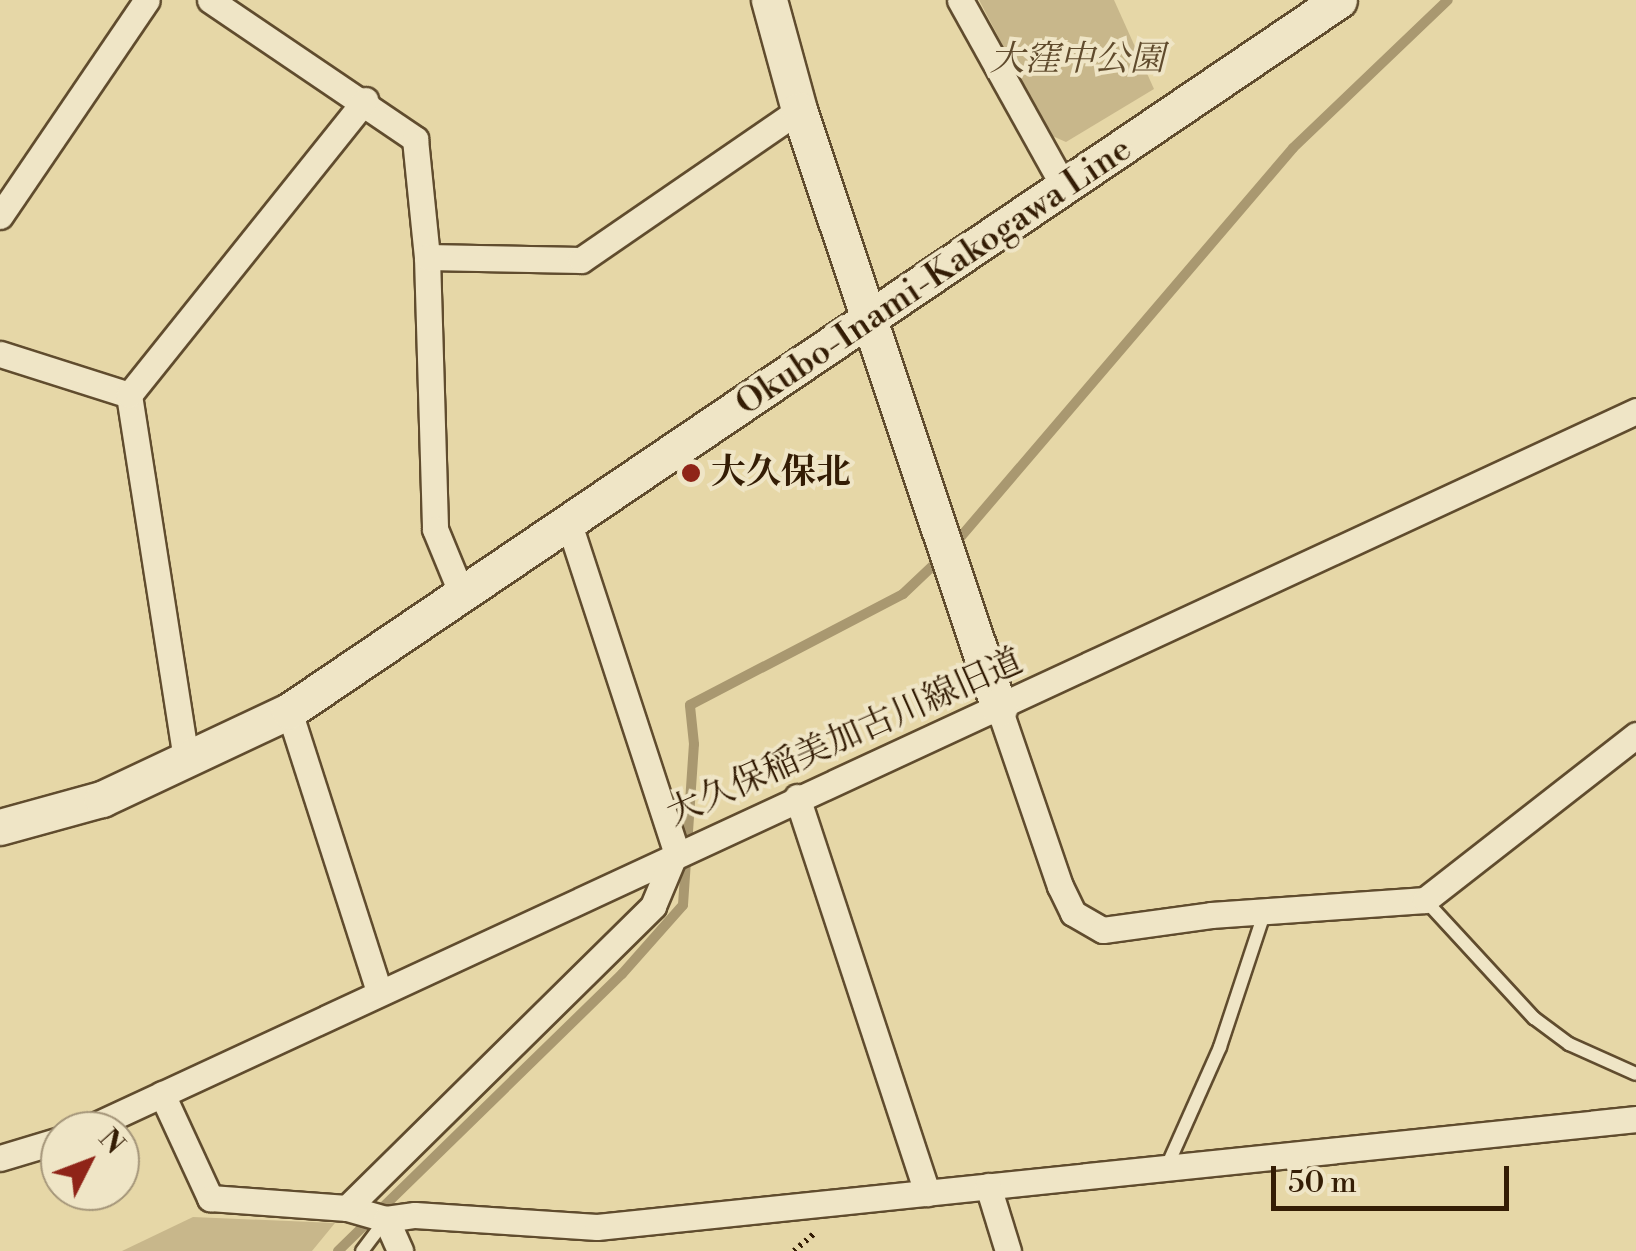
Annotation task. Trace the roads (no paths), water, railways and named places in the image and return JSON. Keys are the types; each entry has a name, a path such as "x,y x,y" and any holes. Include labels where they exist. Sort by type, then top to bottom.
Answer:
{"main road":[{"path":"769,0 799,110 872,318 998,708"},
{"name":"Okubo-Inami-Kakogawa Line","path":"0,827 102,799 289,711 463,597 1339,0"}],"street":[{"path":"0,216 147,0"},
{"path":"210,0 365,100 415,139 427,258 435,530 463,597"},
{"path":"960,0 1064,188"},
{"path":"186,758 129,395 365,100"},
{"path":"427,258 581,260 799,110"},
{"path":"0,354 129,395"},
{"name":"大久保稲美加古川線旧道","path":"126,1111 676,852 998,708 1636,411"},
{"path":"346,1208 653,906 676,852 570,524"},
{"path":"998,708 1060,886 1074,914 1103,930 1265,911 1425,900 1636,735"},
{"path":"289,711 379,992"},
{"path":"797,797 927,1192"},
{"path":"162,1094 210,1198 346,1208 386,1219 415,1215 597,1226 1168,1164 1636,1119"},
{"path":"0,1158 40,1146"},
{"path":"988,1186 1008,1251"},
{"path":"386,1219 400,1251"}],"lane":[{"path":"1425,900 1534,1018 1569,1044 1636,1074"},
{"path":"1168,1164 1220,1047 1265,911"},
{"path":"362,1251 386,1219"}],"waterway":[{"path":"952,547 1293,148 1448,0"},
{"path":"338,1251 622,974 683,905 694,744 690,705 903,594 940,559"}],"place":[{"name":"大久保北","path":"691,473"}],"park label":[{"name":"大窪中公園","path":"1077,60"}]}
